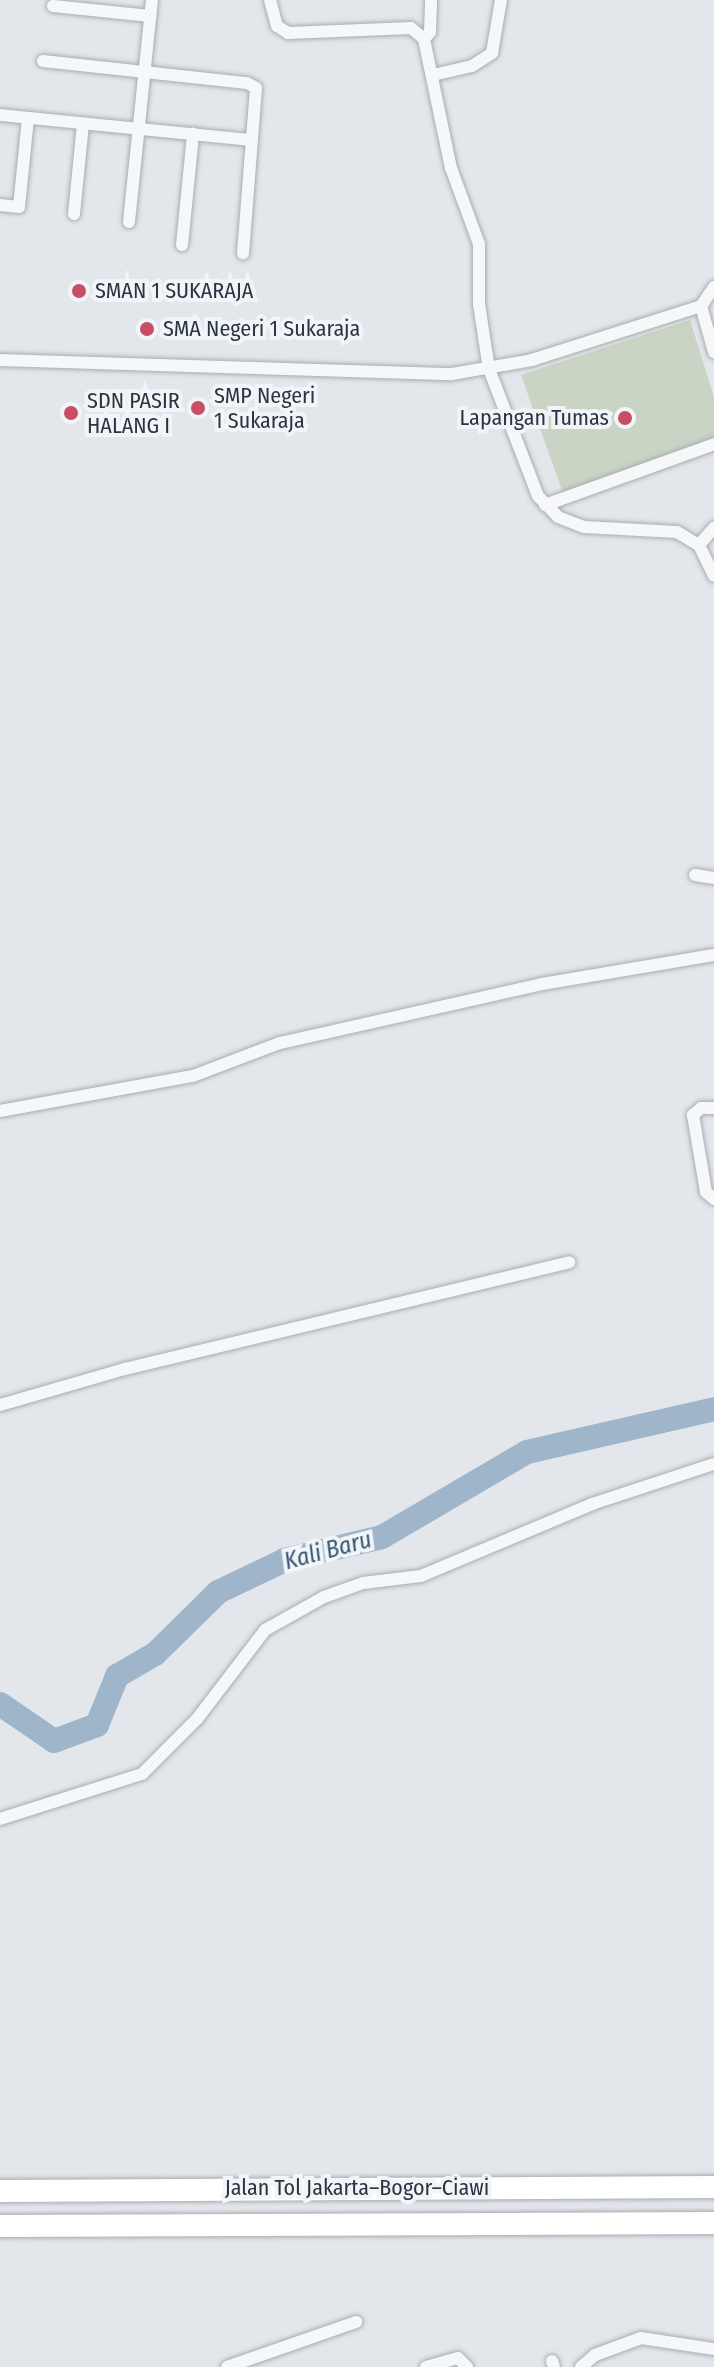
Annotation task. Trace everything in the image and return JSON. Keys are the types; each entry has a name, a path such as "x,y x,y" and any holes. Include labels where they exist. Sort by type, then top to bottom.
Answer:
{"highway":[{"path":"362,2187 363,2224"},
{"name":"Jalan Tol Jakarta–Bogor–Ciawi","path":"0,2191 714,2187"},
{"name":"Jalan Tol Jakarta–Bogor–Ciawi","path":"0,2226 714,2223"}],"street":[{"path":"129,222 152,0"},
{"path":"270,0 277,26 288,33 411,28 424,39 458,195 479,244 479,304 489,369 545,505 558,517 584,527 667,529 699,545 714,576"},
{"path":"424,39 430,32 431,0"},
{"path":"433,75 472,66 492,53 501,0"},
{"path":"53,6 150,16"},
{"path":"43,61 256,88 243,253"},
{"path":"0,115 251,140"},
{"path":"0,205 19,207 28,118"},
{"path":"74,214 83,124"},
{"path":"182,245 193,134"},
{"path":"0,360 216,364 403,375 489,369 562,351 701,306 714,287"},
{"path":"701,306 714,352"},
{"path":"545,505 714,444"},
{"path":"699,545 714,528"},
{"path":"695,875 714,878"},
{"path":"0,1111 193,1076 280,1043 542,984 714,955"},
{"path":"714,1108 701,1108 693,1115 706,1192 714,1199"},
{"path":"0,1405 125,1369 569,1262"},
{"path":"0,1819 142,1774 197,1719 265,1630 324,1597 363,1583 421,1576 592,1504 714,1464"},
{"path":"227,2367 277,2361 280,2346 356,2322"},
{"path":"581,2367 595,2355 641,2338 714,2349"},
{"path":"426,2367 458,2358 467,2367"}],"green space":[{"name":"Lapangan Tumas","path":"690,320 714,397 714,440 563,493 521,375"}],"waterway":[{"name":"Kali Baru","path":"0,1704 54,1741 97,1725 117,1676 155,1654 218,1592 285,1560 382,1537 527,1452 714,1409"}],"place":[{"name":"SMAN 1 SUKARAJA","path":"79,291"},
{"name":"SMA Negeri 1 Sukaraja","path":"147,329"},
{"name":"SMP Negeri 1 Sukaraja","path":"198,408"},
{"name":"SDN PASIR HALANG I","path":"71,413"},
{"name":"Lapangan Tumas","path":"625,418"}]}
